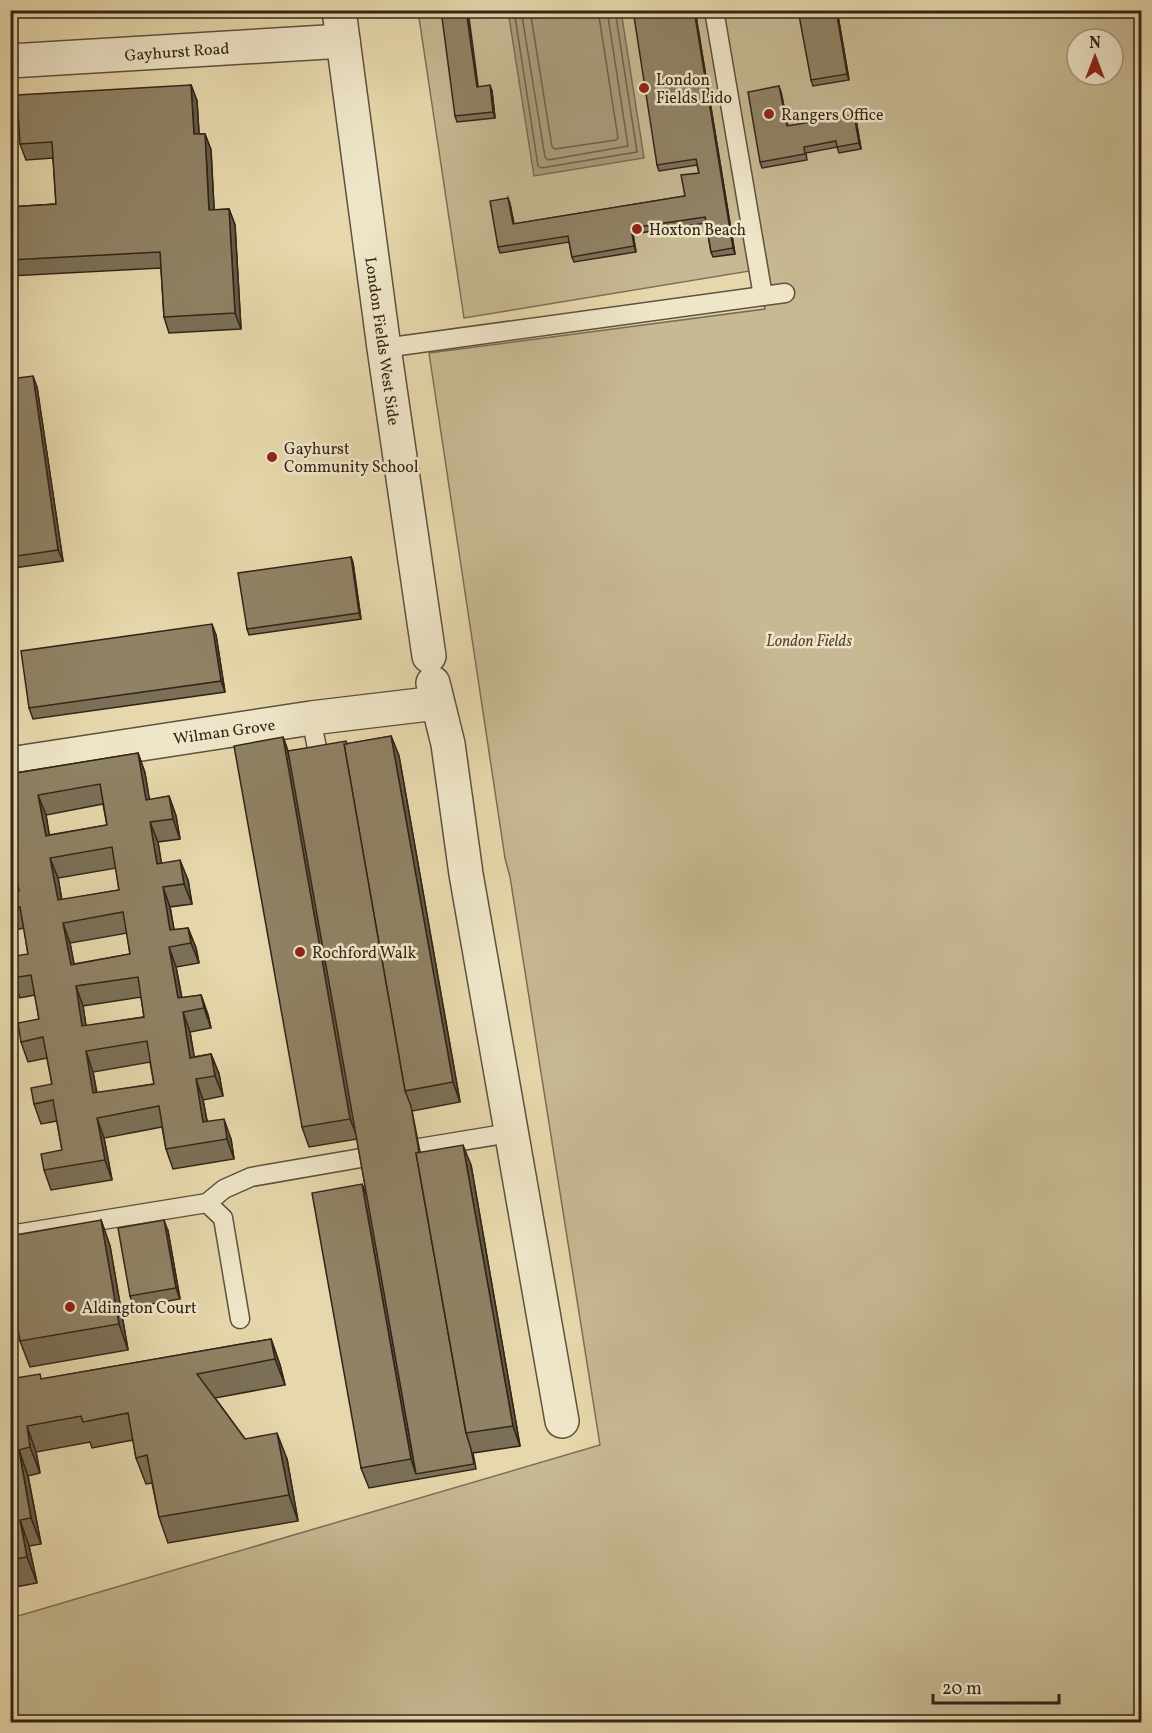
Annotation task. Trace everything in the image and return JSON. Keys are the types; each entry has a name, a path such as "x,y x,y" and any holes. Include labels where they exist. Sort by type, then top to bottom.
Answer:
{"street":[{"name":"Gayhurst Road","path":"10,61 341,26"},
{"name":"London Fields West Side","path":"341,26 384,348 433,681 448,744 465,874 562,1421"},
{"name":"Wilman Grove","path":"12,757 311,718 433,681"}],"lane":[{"path":"714,10 762,296"},
{"path":"384,348 785,293"},
{"path":"311,718 318,753"},
{"path":"419,1148 510,1133"},
{"path":"10,1235 207,1203 224,1189 251,1177 361,1158"},
{"path":"207,1203 223,1218 240,1319"}],"green space":[{"name":"London Fields","path":"418,11 1141,11 1141,1722 11,1722 11,1618 600,1445 510,877 505,858 429,353 765,309 752,238 756,270 464,318"}],"water":[{"path":"508,11 621,11 644,158 534,176"}],"building":[{"path":"441,10 466,10 477,87 490,85 493,112 455,116"},
{"path":"633,10 694,10 733,248 711,252 705,217 631,228 634,246 572,257 568,236 498,247 490,201 508,198 513,224 685,196 681,175 699,173 696,159 657,165"},
{"path":"798,10 836,10 847,74 811,80"},
{"path":"191,85 194,134 205,134 209,210 229,209 235,313 164,317 160,252 10,260 10,207 56,204 52,142 20,144 17,95"},
{"path":"779,86 787,126 854,115 859,143 837,147 836,141 804,147 805,154 760,162 748,92"},
{"path":"33,376 58,550 10,557 10,379"},
{"path":"351,557 359,613 247,629 238,573"},
{"path":"212,624 221,681 29,708 21,651"},
{"path":"391,736 453,1082 405,1091 344,744"},
{"name":"Rochford Walk","path":"283,737 350,1119 302,1127 234,746"},
{"path":"346,741 347,744 344,744 405,1091 411,1106 419,1152 416,1153 466,1433 474,1464 416,1474 288,751"},
{"path":"138,753 146,800 169,796 173,819 150,822 157,864 180,860 184,884 163,887 170,930 188,928 191,943 169,947 178,998 201,995 204,1008 183,1012 190,1058 211,1054 215,1076 196,1079 203,1122 224,1119 227,1139 166,1149 159,1106 97,1118 105,1160 44,1170 41,1154 62,1150 53,1100 34,1104 31,1088 52,1084 43,1037 21,1042 18,1023 39,1019 31,975 12,978 10,966 10,957 28,954 20,907 10,909 10,892 19,891 10,844 10,774","holes":["100,784 107,825 46,836 38,795","112,847 119,890 58,900 50,858","123,912 130,954 71,965 63,923","138,977 144,1017 82,1026 76,986","147,1041 154,1084 93,1093 86,1051"]},
{"path":"463,1145 513,1426 466,1433 416,1153"},
{"path":"362,1184 411,1459 361,1468 312,1193"},
{"name":"Aldington Court","path":"101,1220 119,1324 20,1341 10,1285 10,1236"},
{"path":"164,1220 176,1288 130,1296 118,1228"},
{"path":"271,1339 275,1359 197,1374 245,1439 277,1433 289,1495 159,1517 147,1455 136,1458 128,1413 83,1422 81,1416 27,1426 30,1447 19,1450 31,1518 20,1520 27,1557 10,1560 10,1379 40,1374 41,1379"}],"place":[{"name":"London Fields Lido","path":"644,88"},
{"name":"Rangers Office","path":"769,114"},
{"name":"Hoxton Beach","path":"637,229"},
{"name":"Gayhurst Community School","path":"272,457"},
{"name":"Rochford Walk","path":"300,952"},
{"name":"Aldington Court","path":"70,1307"}]}
